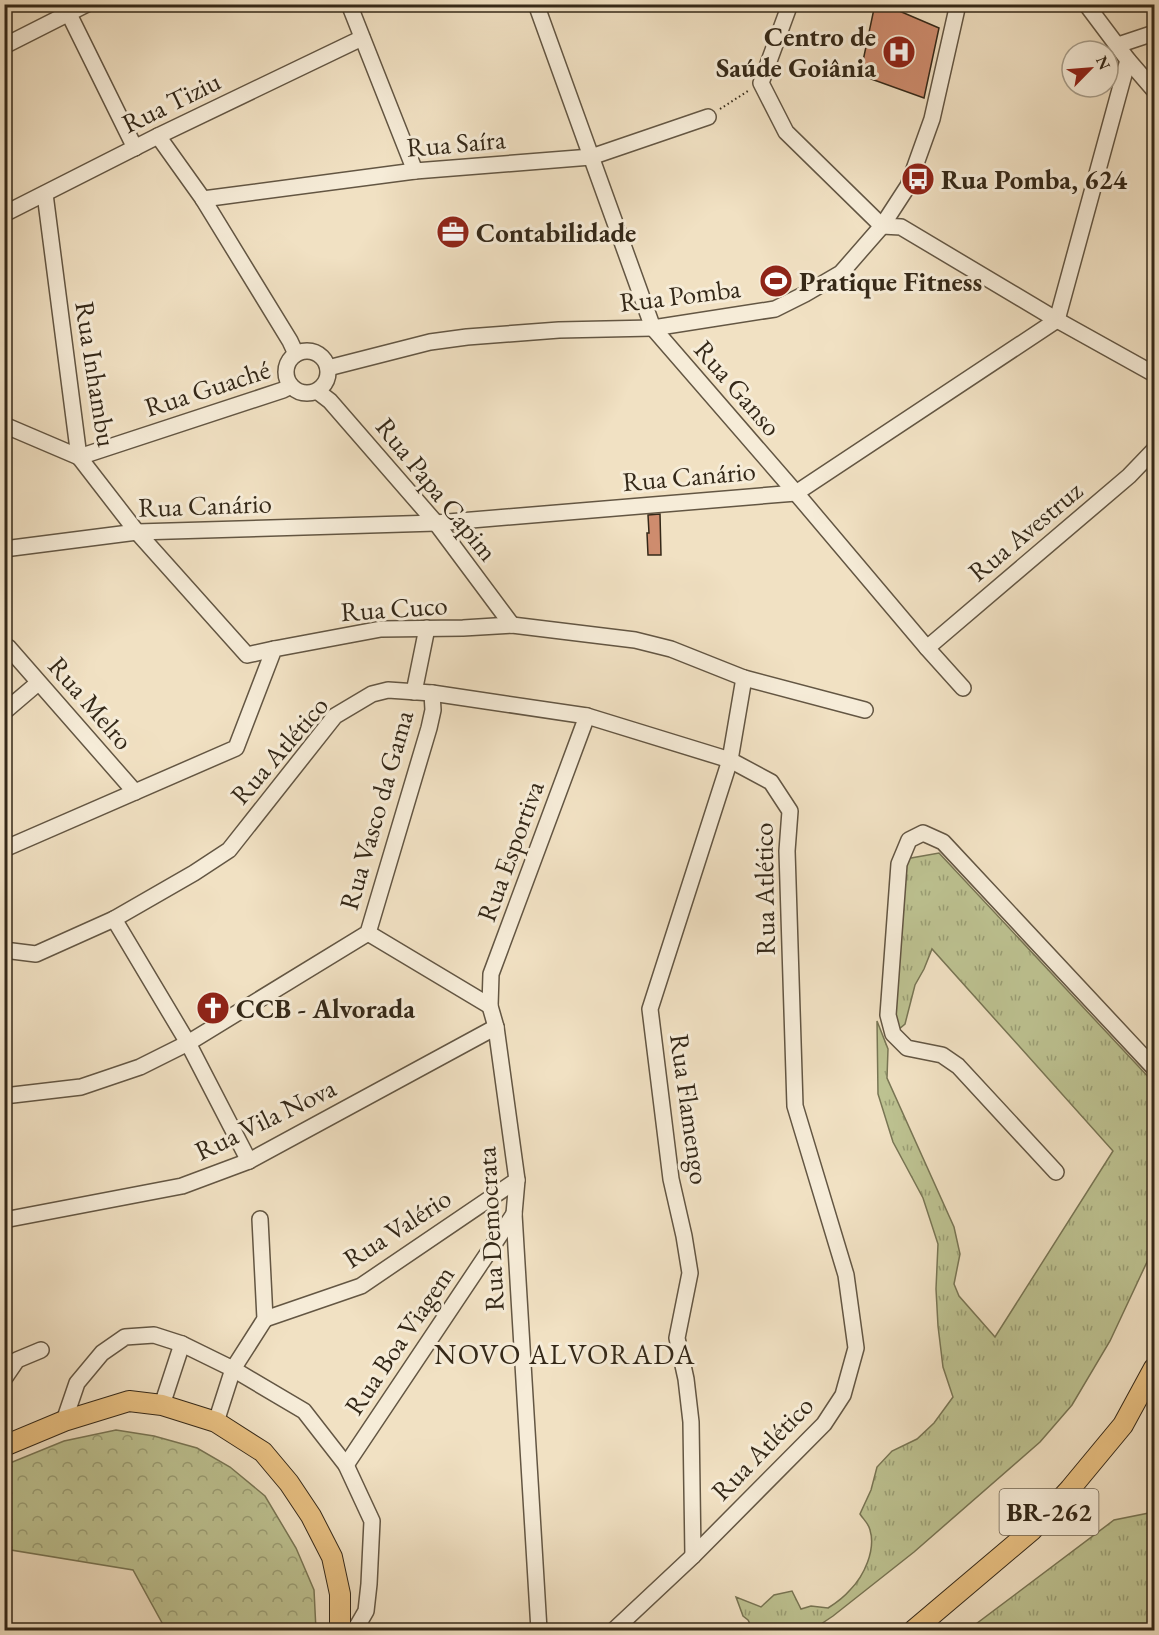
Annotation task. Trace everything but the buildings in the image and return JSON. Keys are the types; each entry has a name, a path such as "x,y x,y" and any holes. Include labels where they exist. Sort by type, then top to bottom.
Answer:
{"main road":[{"name":"BR-262","path":"914,1630 1032,1530 1070,1489 1123,1425 1155,1368"},
{"path":"4,1446 64,1420 129,1401 162,1405 216,1422 263,1452 290,1483 311,1516 332,1557 340,1594 340,1630"}],"street":[{"path":"4,46 66,9 87,4"},
{"path":"349,4 415,171"},
{"name":"Rua Ganso","path":"536,4 653,328 963,688"},
{"path":"790,4 761,83 786,132 882,226 901,226 1057,320 1155,374"},
{"name":"Rua Pomba","path":"328,368 430,342 467,337 559,330 653,328 775,309 805,294 841,273 882,226 908,186 932,119 958,4"},
{"path":"1086,4 1113,39"},
{"path":"66,9 135,148"},
{"path":"1120,44 1155,33"},
{"name":"Rua Tiziu","path":"4,214 158,136 362,38"},
{"path":"1120,48 1155,90"},
{"path":"1057,320 1128,60"},
{"name":"Rua Saíra","path":"203,199 415,171 591,157 708,117"},
{"path":"158,136 203,199 296,354"},
{"name":"Rua Inhambu","path":"45,194 79,457 136,532 247,655 274,649"},
{"name":"Rua Canário","path":"4,549 136,532 436,523 796,493 1057,320"},
{"path":"309,351 315,352 326,361 328,368 326,381 317,391 303,393 291,386 286,375 288,363 296,354 309,351"},
{"name":"Rua Guaché","path":"79,457 261,398 291,386"},
{"name":"Rua Papa Capim","path":"317,391 330,401 436,523 512,625"},
{"path":"4,425 79,457"},
{"name":"Rua Avestruz","path":"927,648 1129,476 1155,450"},
{"name":"Rua Cuco","path":"274,649 381,629 512,625 635,640 671,649 744,678 865,710"},
{"path":"414,692 427,628"},
{"name":"Rua Melro","path":"8,647 135,792"},
{"path":"4,849 236,748 274,649"},
{"name":"Rua Flamengo","path":"693,1556 691,1422 686,1379 677,1338 690,1273 671,1179 651,1009 730,760 744,678"},
{"path":"4,712 38,683"},
{"name":"Rua Atlético","path":"4,950 36,954 114,920 229,850 335,716 372,694 388,690 432,693 587,716 730,760 771,782 790,811 787,851 795,1106 846,1275 856,1348 843,1395 825,1424 693,1556 614,1630"},
{"name":"Rua Vasco da Gama","path":"4,1096 81,1087 140,1067 188,1043 368,933 429,728 433,710 432,693"},
{"name":"Rua Esportiva","path":"490,1006 491,974 587,716"},
{"path":"1056,1172 958,1066 942,1055 907,1048 893,1034 888,1015 899,864 909,840 923,833 944,842 1155,1068"},
{"path":"114,920 188,1043 249,1161"},
{"path":"368,933 490,1006"},
{"name":"Rua Democrata","path":"490,1006 496,1027 517,1180 514,1214 539,1630"},
{"name":"Rua Vila Nova","path":"4,1220 182,1186 249,1161 496,1027"},
{"name":"Rua Valério","path":"265,1319 361,1286 517,1180"},
{"name":"Rua Boa Viagem","path":"346,1465 514,1214"},
{"path":"216,1422 233,1369 265,1319 260,1219"},
{"path":"64,1420 77,1383 102,1353 125,1337 153,1335 182,1344 233,1369 304,1411 346,1465 372,1521 366,1611 355,1630"},
{"path":"162,1405 182,1344"},
{"path":"4,1379 17,1360 41,1350"}],"path":[{"path":"708,117 761,83"}],"green space":[{"path":"939,853 1154,1083 1154,1247 1110,1341 1072,1405 1040,1442 914,1552 812,1630 753,1630 743,1616 736,1597 761,1607 774,1595 792,1591 801,1609 811,1606 828,1608 855,1584 870,1554 870,1530 860,1514 871,1490 877,1467 892,1451 917,1439 934,1423 953,1397 943,1367 938,1326 936,1289 938,1244 923,1198 893,1142 878,1094 877,1021 888,1049 887,1078 954,1227 960,1254 954,1284 959,1296 995,1337 1113,1151 932,949 915,985 905,1024 893,1034 900,860"},
{"path":"116,1430 154,1436 197,1448 230,1467 265,1496 296,1548 314,1590 316,1630 166,1630 133,1570 5,1549 5,1465 64,1441"},
{"path":"1154,1512 1154,1630 968,1630 1114,1520"}],"place":[{"name":"Centro de Saúde Goiânia","path":"899,52"},
{"name":"Rua Pomba, 624","path":"918,179"},
{"name":"Contabilidade","path":"453,232"},
{"name":"Pratique Fitness","path":"776,281"},
{"name":"CCB - Alvorada","path":"213,1008"}],"district":[{"name":"NOVO ALVORADA","path":"565,1354"}]}
